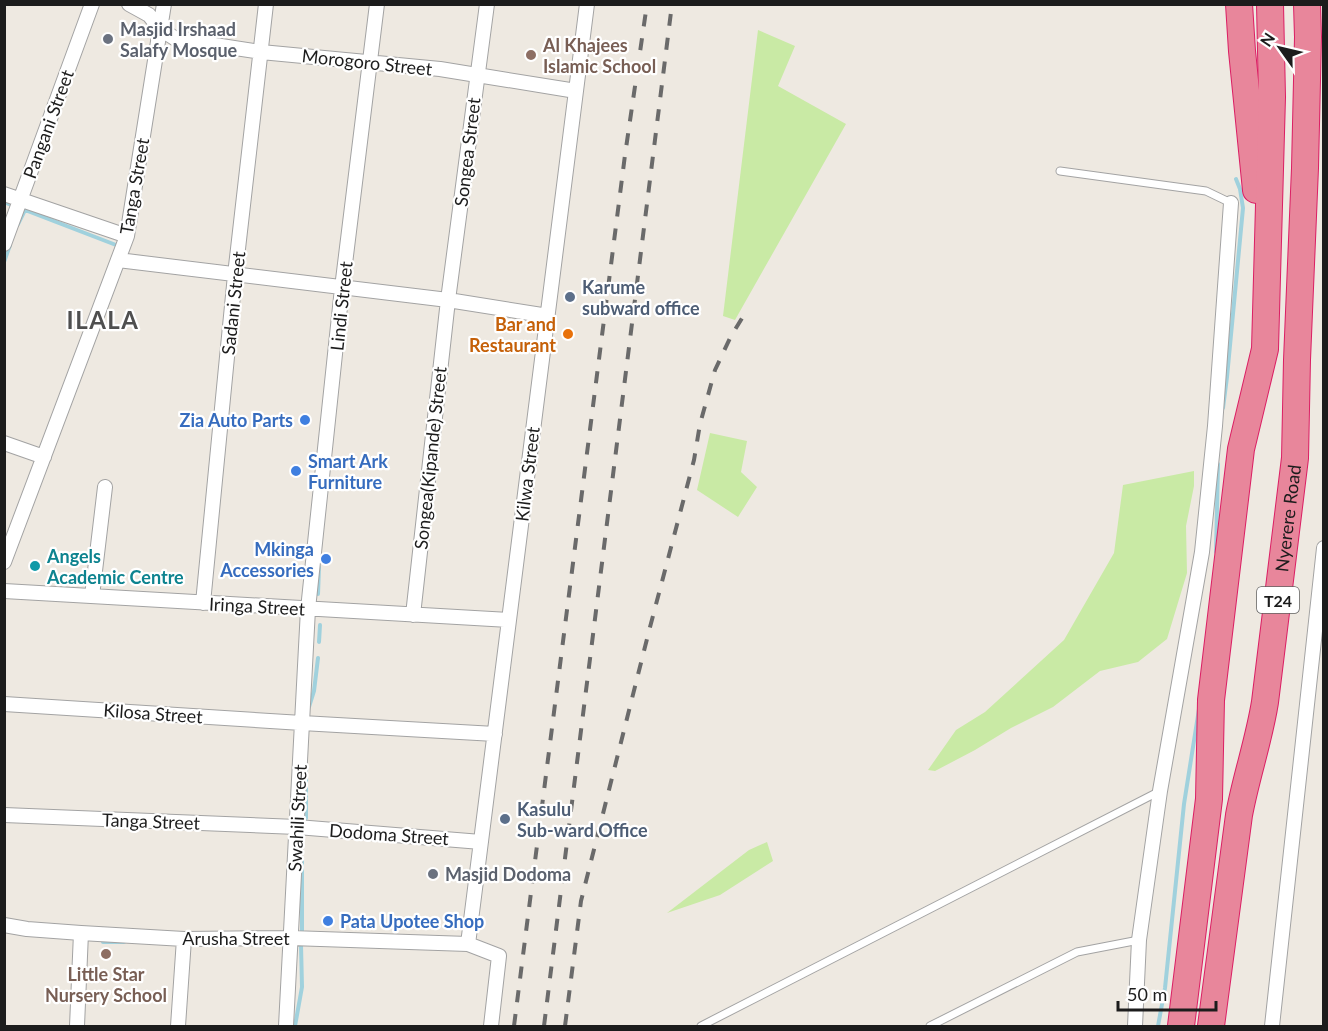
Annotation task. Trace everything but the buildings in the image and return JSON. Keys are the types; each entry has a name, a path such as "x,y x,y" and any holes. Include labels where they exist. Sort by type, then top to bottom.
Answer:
{"highway":[{"path":"1239,4 1266,303"},
{"path":"1181,1026 1209,799 1211,700 1241,449 1265,349 1272,97 1270,4"},
{"name":"Nyerere Road","path":"1211,1026 1239,815 1262,724 1294,458 1306,102 1307,4"},
{"path":"1297,360 1313,243 1321,151 1322,4"}],"street":[{"name":"Pangani Street","path":"4,244 92,4"},
{"name":"Morogoro Street","path":"129,4 148,15 160,29 176,39 261,52 477,74 576,91"},
{"name":"Tanga Street","path":"4,562 127,236 164,4"},
{"name":"Sadani Street","path":"203,603 266,4"},
{"name":"Lindi Street","path":"308,609 342,288 377,4"},
{"name":"Songea Street","path":"448,300 487,4"},
{"name":"Kilwa Street","path":"468,944 587,4"},
{"path":"4,194 127,236"},
{"path":"1135,1026 1139,940 1160,791 1203,552 1215,426 1231,202"},
{"path":"118,260 448,300 548,316"},
{"name":"Songea(Kipande) Street","path":"413,615 448,300"},
{"path":"4,443 44,457"},
{"path":"92,596 105,487"},
{"path":"1272,1026 1323,548"},
{"name":"Iringa Street","path":"4,591 509,620"},
{"name":"Swahili Street","path":"286,1026 308,609"},
{"name":"Kilosa Street","path":"4,704 495,734"},
{"name":"Tanga Street","path":"4,815 297,827"},
{"name":"Dodoma Street","path":"297,827 481,842"},
{"name":"Arusha Street","path":"4,925 27,929 184,939 291,938 468,944 499,956 491,1026"},
{"path":"77,1026 81,933"},
{"path":"178,1026 184,939"}],"lane":[{"path":"1060,171 1206,191 1231,202"},
{"path":"701,1026 1160,791"},
{"path":"930,1026 1077,952 1139,940"}],"green space":[{"path":"758,30 795,46 778,86 846,124 735,320 723,316"},
{"path":"710,433 747,441 741,472 757,487 738,517 697,490"},
{"path":"1194,471 1194,486 1186,526 1187,573 1167,639 1138,662 1100,671 1053,707 935,771 928,770 956,730 985,712 1064,640 1114,553 1123,485"},
{"path":"767,842 773,861 720,895 667,913 749,850"}],"waterway":[{"path":"1223,408 1243,208 1236,179"},
{"path":"4,202 15,206"},
{"path":"18,224 25,210 116,245"},
{"path":"4,262 10,245"},
{"path":"1216,552 1218,464"},
{"path":"318,594 319,567"},
{"path":"319,642 320,625"},
{"path":"309,707 314,691 318,658"},
{"path":"1158,1026 1165,988 1184,804 1199,709"},
{"path":"301,817 306,818 306,764"},
{"path":"302,860 302,933"},
{"path":"103,942 124,942"},
{"path":"295,1026 302,987 301,945 298,944"}],"railway":[{"path":"514,1026 625,155 647,4"},
{"path":"544,1026 672,4"},
{"path":"565,1026 581,901 694,460 700,424 715,370 744,315"}],"place":[{"name":"Masjid Irshaad Salafy Mosque","path":"108,39"},
{"name":"Al Khajees Islamic School","path":"531,55"},
{"name":"Karume subward office","path":"570,297"},
{"name":"Bar and Restaurant","path":"568,334"},
{"name":"Zia Auto Parts","path":"305,420"},
{"name":"Smart Ark Furniture","path":"296,471"},
{"name":"Mkinga Accessories","path":"326,559"},
{"name":"Angels Academic Centre","path":"35,566"},
{"name":"Kasulu Sub-ward Office","path":"505,819"},
{"name":"Masjid Dodoma","path":"433,874"},
{"name":"Pata Upotee Shop","path":"328,921"},
{"name":"Little Star Nursery School","path":"106,954"}],"district":[{"name":"ILALA","path":"103,319"}]}
